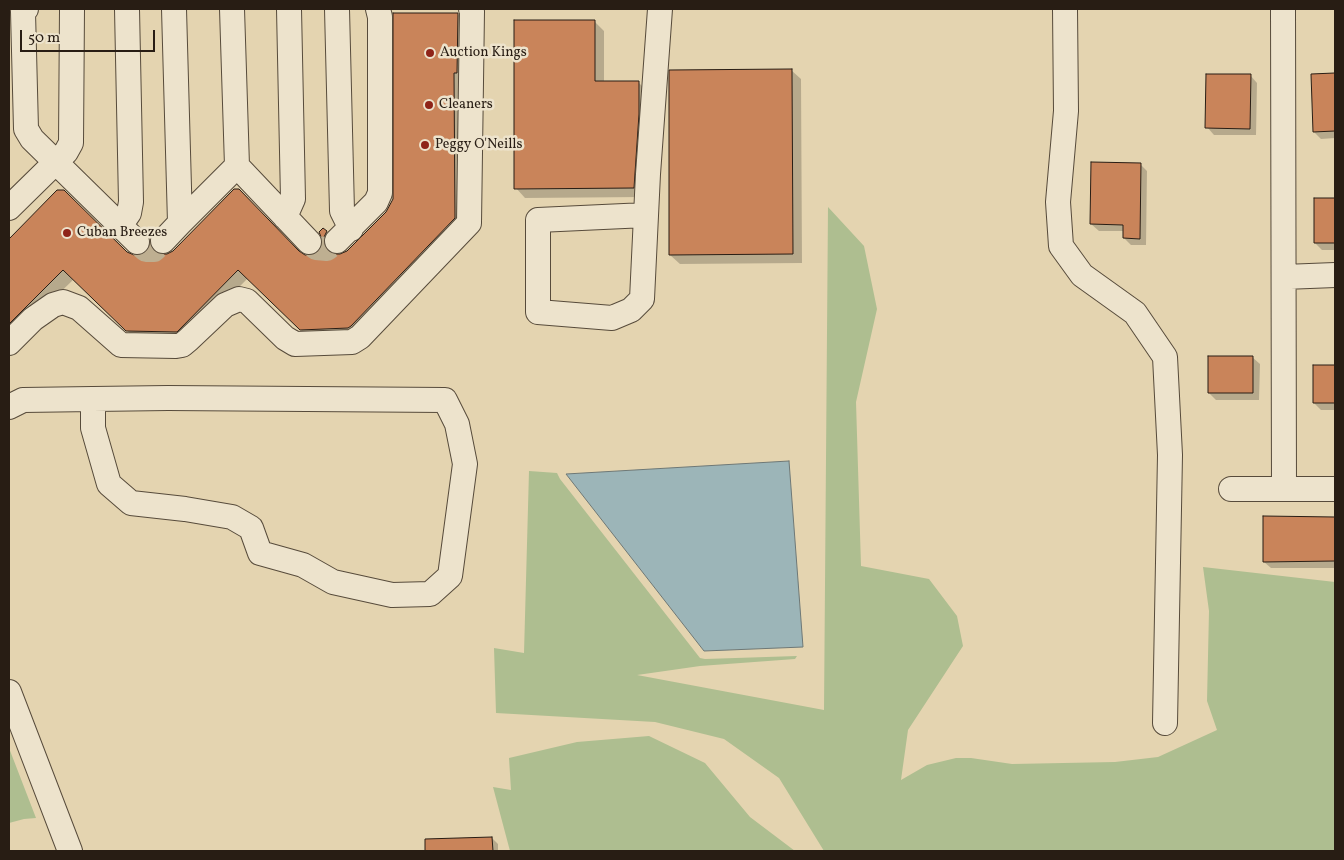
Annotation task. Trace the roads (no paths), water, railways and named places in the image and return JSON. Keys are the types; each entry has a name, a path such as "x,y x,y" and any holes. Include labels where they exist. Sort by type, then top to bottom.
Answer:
{"street":[{"path":"9,208 66,152 71,143 72,9"},
{"path":"120,226 128,213 131,202 127,9"},
{"path":"174,9 180,223"},
{"path":"232,9 237,166 309,242"},
{"path":"285,217 293,199 289,9"},
{"path":"337,9 344,235 376,202 380,193 380,17 378,9"},
{"path":"9,343 33,319 53,305 63,302 79,308 121,345 182,345 225,305 239,299 247,301 286,338 296,344 352,342 360,337 469,223 471,9"},
{"path":"646,215 538,220 538,312 612,318 631,310 642,299 660,9"},
{"path":"1065,9 1066,111 1058,202 1060,246 1082,275 1135,313 1165,357 1170,455 1165,723"},
{"path":"1283,9 1284,489"},
{"path":"19,21 17,123 26,129 32,139 54,162 137,242"},
{"path":"163,241 237,166"},
{"path":"1284,277 1335,276"},
{"path":"9,407 23,400 93,399 445,400 457,424 465,464 450,576 430,594 392,595 333,582 302,565 260,553 251,528 232,517 131,503 109,484 93,428 93,399"},
{"path":"1231,489 1335,489"},
{"path":"9,692 70,851"}],"water":[{"path":"789,461 803,647 704,651 566,474"}],"tunnel":[{"path":"137,242 146,250 154,250 163,241"},
{"path":"309,242 316,248 327,249 337,241"}],"place":[{"name":"Auction Kings","path":"430,53"},
{"name":"Cleaners","path":"429,105"},
{"name":"Peggy O'Neills","path":"425,145"},
{"name":"Cuban Breezes","path":"67,233"}]}
